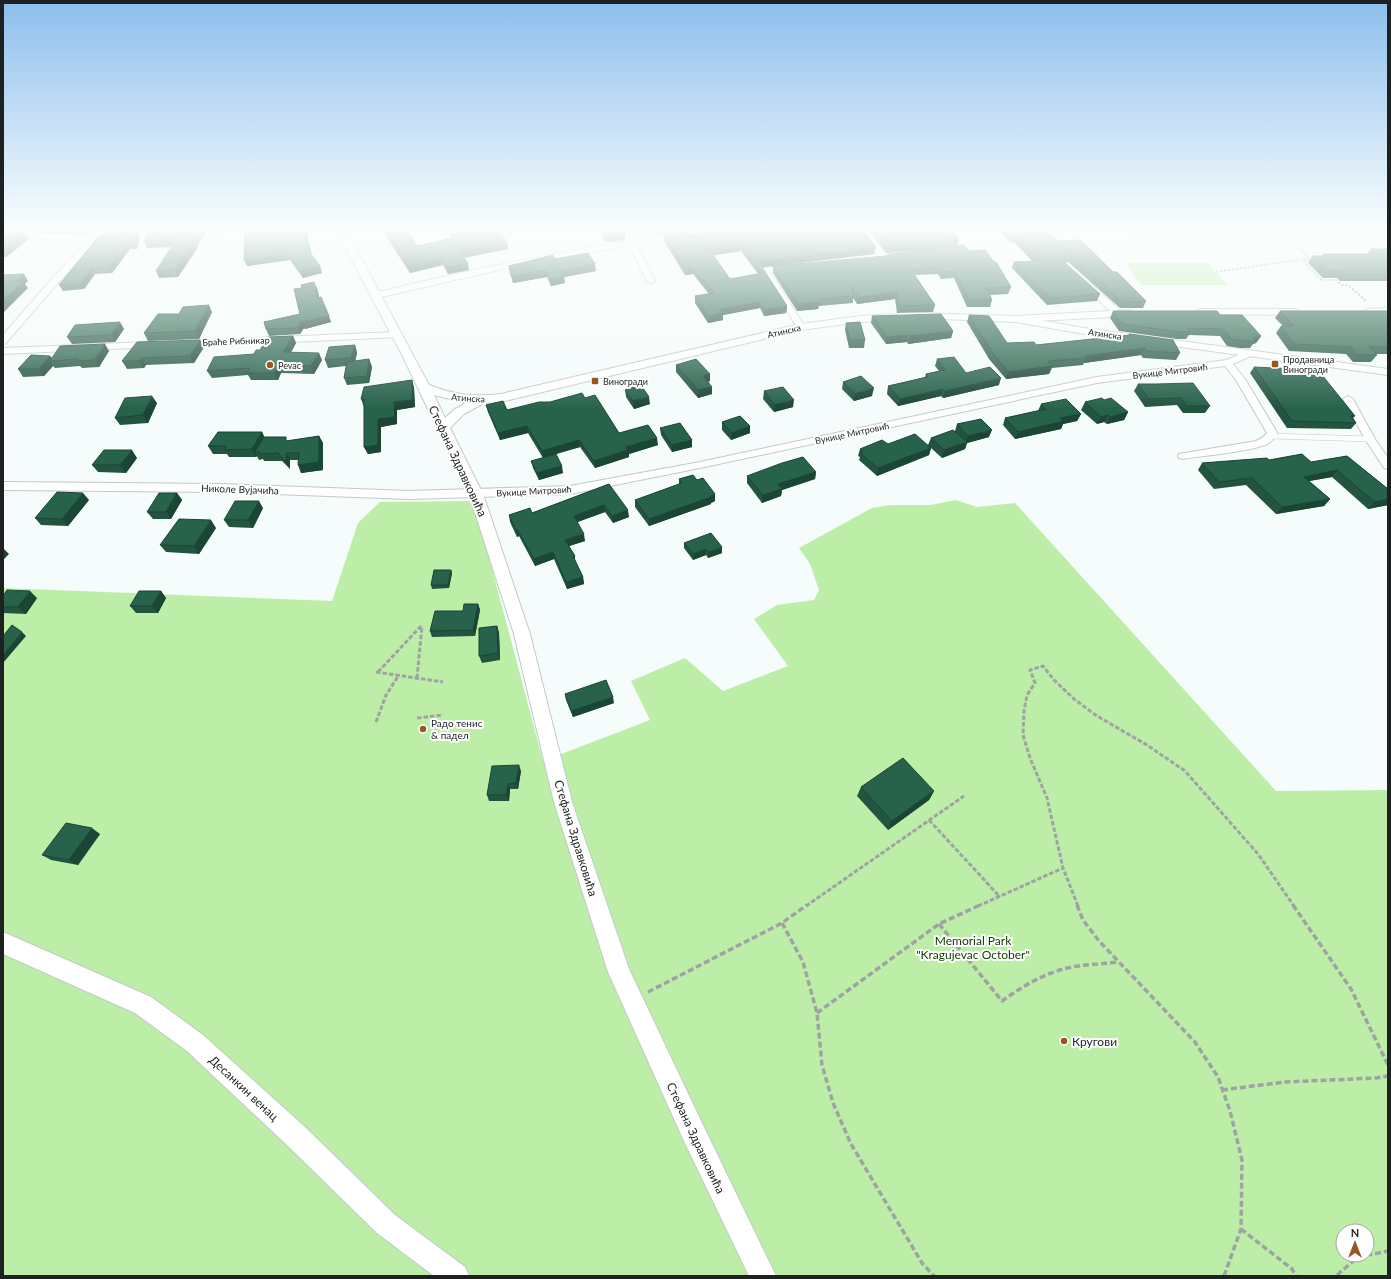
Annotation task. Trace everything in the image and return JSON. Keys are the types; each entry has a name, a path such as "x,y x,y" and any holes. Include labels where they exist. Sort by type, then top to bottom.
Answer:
{"street":[{"path":"3,341 46,290"},
{"name":"Стефана Здравковића","path":"374,290 425,388 476,494 522,634 563,802 619,972 692,1132 763,1276"},
{"path":"377,295 400,290"},
{"path":"777,290 801,327"},
{"path":"1092,290 1117,313"},
{"path":"1362,312 1388,311"},
{"path":"1189,313 1307,312"},
{"path":"1016,319 1141,313"},
{"name":"Атинска","path":"425,388 448,397 480,401 501,398 801,327 861,319 908,316 1016,319 1077,330 1388,372"},
{"path":"1060,316 1061,322 1077,330"},
{"name":"Браће Рибникар","path":"176,344 397,335"},
{"path":"3,351 161,344"},
{"name":"Вукице Митровић","path":"476,494 570,490 700,465 1097,380 1227,363 1248,354"},
{"path":"1183,456 1257,444 1267,441 1271,436 1272,433 1270,428 1240,379 1227,363"},
{"path":"1348,399 1370,439 1387,464"},
{"path":"444,428 449,419 460,411 480,401"},
{"name":"Николе Вујачића","path":"3,486 205,487 410,495 476,494"},
{"name":"Десанкин венац","path":"3,943 149,1009 194,1043 297,1137 386,1224 456,1276"}],"lane":[{"path":"1271,436 1370,439"}],"path":[{"path":"1353,290 1377,312"},
{"path":"417,678 422,625 377,672 443,682"},
{"path":"1224,1276 1241,1229 1242,1160 1230,1111 1218,1077 1195,1042 1119,962 1083,920 1063,868 1047,798 1030,758 1023,735 1024,711 1027,695 1035,683 1030,670 1043,666 1054,680 1074,699 1097,716 1147,745 1185,771 1258,854 1351,989 1388,1065"},
{"path":"376,722 386,695 399,675"},
{"path":"417,718 443,715"},
{"path":"632,1000 782,923 964,796"},
{"path":"929,820 1000,897"},
{"path":"817,1013 938,924 1063,868"},
{"path":"782,923 803,962 817,1013 822,1065 833,1103 851,1144 922,1263 934,1276"},
{"path":"938,924 1002,1000 1043,976 1071,968 1119,962"},
{"path":"1222,1090 1285,1082 1376,1078 1388,1076"},
{"path":"1241,1229 1292,1269 1296,1276"},
{"path":"1337,1276 1358,1257 1388,1251"}],"green space":[{"name":"Memorial Park \"Kragujevac October\"","path":"956,500 977,507 1015,503 1276,791 1388,790 1388,1276 3,1276 3,588 332,601 358,523 380,502 474,501 543,761 650,720 631,681 685,658 723,691 788,666 754,619 777,605 814,600 819,590 810,564 799,548 872,508 890,505 931,505"}],"building":[{"path":"3,290 15,290 3,301"},
{"path":"294,290 316,290 318,298 321,297 329,316 301,321 297,328 266,329 264,322 300,314"},
{"path":"711,290 777,290 787,306 765,309 760,302 720,309 723,313 708,316 695,296 714,293"},
{"path":"789,290 852,290 854,296 818,299 819,302 798,304"},
{"path":"854,290 924,290 935,305 899,306 897,292 859,297"},
{"path":"964,290 987,290 992,300 969,300"},
{"path":"1042,290 1095,290 1100,294 1050,298"},
{"path":"1109,290 1135,290 1146,301 1123,302"},
{"path":"209,305 195,331 144,333 158,314 179,314 183,307"},
{"path":"1113,311 1217,311 1220,315 1242,315 1261,336 1253,338 1255,341 1245,341 1231,339 1224,329 1187,328 1190,332 1181,332 1122,324"},
{"path":"1280,311 1388,311 1388,347 1369,347 1377,355 1358,355 1351,347 1294,344 1281,326 1294,326"},
{"path":"941,314 953,331 887,337 872,316"},
{"path":"969,315 989,316 1007,343 1034,342 1036,345 1130,335 1129,334 1173,340 1180,353 1146,351 1145,348 1085,356 1087,358 1048,361 1052,366 1008,372 992,352"},
{"path":"120,322 111,335 67,337 75,325"},
{"path":"860,322 865,340 850,340 846,323"},
{"path":"293,336 283,352 319,353 311,366 278,366 274,373 247,373 250,368 207,371 214,357 254,354 256,350 260,350 268,337"},
{"path":"200,340 190,356 142,358 139,361 122,361 137,342"},
{"path":"105,344 95,360 77,361 78,359 50,361 60,346"},
{"path":"355,345 351,358 325,360 329,347"},
{"path":"31,355 50,356 39,369 18,369"},
{"path":"954,357 966,373 990,367 1001,378 945,391 943,389 900,399 888,386 928,377 926,374 945,370 937,359"},
{"path":"369,359 367,376 344,378 347,362"},
{"path":"696,359 710,374 703,376 712,387 698,390 676,365"},
{"path":"1254,367 1318,370 1355,416 1351,416 1356,423 1292,421"},
{"path":"861,376 874,388 855,394 843,382"},
{"path":"412,380 412,400 394,402 395,417 378,419 378,445 364,447 364,399 361,399 364,387"},
{"path":"1193,383 1210,406 1187,406 1181,398 1149,399 1138,384 1156,384"},
{"path":"641,385 649,397 633,401 625,390"},
{"path":"783,387 794,400 775,405 764,391"},
{"path":"582,393 585,398 595,395 619,433 648,425 657,438 626,447 628,450 594,461 579,440 542,451 527,426 498,433 486,405 503,401 507,410 539,402 550,402"},
{"path":"152,396 143,415 115,418 125,398"},
{"path":"1102,398 1104,400 1111,398 1128,412 1110,417 1108,415 1101,417 1085,402"},
{"path":"1066,399 1081,414 1060,418 1064,421 1018,432 1005,418 1046,409 1041,404"},
{"path":"740,416 750,426 732,433 722,422"},
{"path":"981,419 992,430 968,436 957,424"},
{"path":"680,423 692,440 672,445 660,428"},
{"path":"953,430 968,442 944,450 931,438"},
{"path":"218,432 262,432 252,449 225,450 226,446 208,446"},
{"path":"915,434 931,448 878,468 860,453 863,452 860,449 882,440 888,444"},
{"path":"319,436 319,462 298,465 299,453 286,453 286,462 278,453 260,454 260,452 255,452 264,437 286,437 286,441"},
{"path":"104,450 132,450 120,465 92,465"},
{"path":"556,454 562,466 537,473 531,461"},
{"path":"1302,454 1311,462 1347,456 1388,489 1388,499 1375,502 1337,470 1304,477 1330,499 1282,507 1252,478 1219,482 1202,463 1267,458 1269,460"},
{"path":"803,457 816,472 778,484 782,489 763,495 747,476 782,463"},
{"path":"693,475 697,480 703,478 715,494 710,496 711,497 649,519 635,500 682,483 679,479"},
{"path":"609,484 628,510 612,516 604,505 574,516 584,534 565,540 575,556 573,556 583,577 566,582 553,552 534,559 517,529 516,530 509,515 530,508 532,513"},
{"path":"57,492 83,493 62,519 35,518"},
{"path":"159,493 177,493 166,512 147,512"},
{"path":"235,501 259,501 248,520 224,520"},
{"path":"179,519 211,520 194,546 160,545"},
{"path":"711,533 722,547 709,552 706,549 693,554 684,543"},
{"path":"434,570 451,570 448,585 431,585"},
{"path":"7,590 30,591 18,607 3,607 3,596"},
{"path":"139,591 161,591 152,606 130,606"},
{"path":"464,604 478,604 473,630 430,631 435,611 463,611"},
{"path":"12,625 22,632 3,655 3,636"},
{"path":"497,626 498,653 479,656 479,628"},
{"path":"606,680 613,697 571,711 565,694"},
{"path":"903,758 934,791 892,821 861,787"},
{"path":"519,765 516,783 508,784 506,795 487,795 492,766"},
{"path":"66,823 92,828 69,860 42,855"}],"place":[{"name":"Продавница Виногради","path":"1275,364"},
{"name":"Pevac","path":"270,365"},
{"name":"Виногради","path":"595,381"},
{"name":"Радо тенис & падел","path":"423,729"},
{"name":"Кругови","path":"1064,1041"}]}
